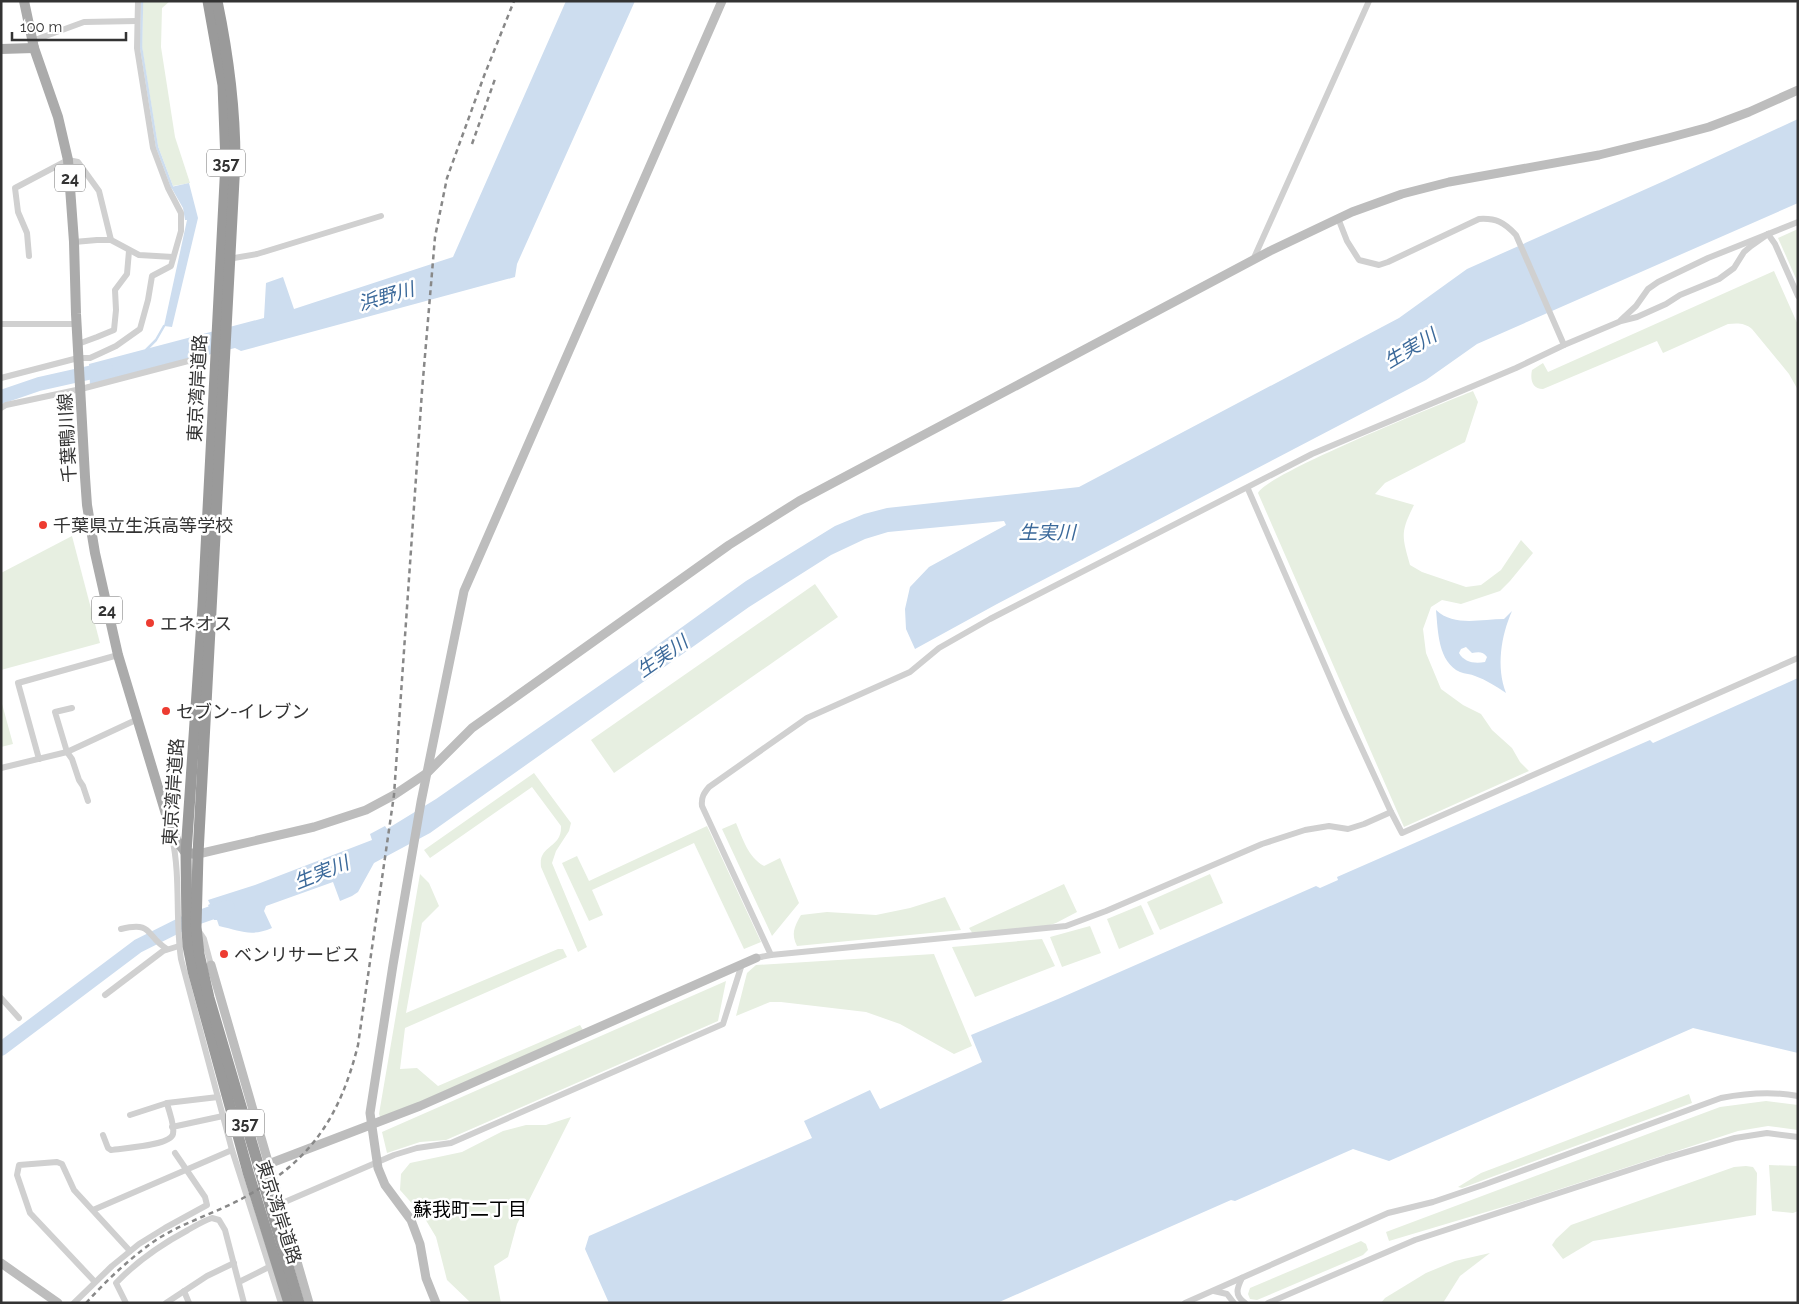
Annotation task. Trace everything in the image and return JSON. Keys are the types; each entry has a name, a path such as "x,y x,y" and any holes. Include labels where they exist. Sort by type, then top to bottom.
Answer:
{"highway":[{"name":"東京湾岸道路","path":"208,1 220,65 225,124 225,259 192,854 186,899 190,960 253,1170 299,1303"},
{"name":"東京湾岸道路","path":"217,1 229,68 234,124 234,203 225,259"},
{"name":"東京湾岸道路","path":"186,899 196,927 197,942 209,998 289,1303"}],"main road":[{"name":"千葉鴨川線","path":"24,1 33,45 58,117 68,160 87,505 105,604 118,655 169,824 177,840 192,854"},
{"path":"1,49 33,45"}],"street":[{"path":"1,378 90,358 116,346 140,329 152,276 171,266 181,231 182,213 168,188 153,148 137,48 138,1"},
{"path":"436,1303 426,1278 416,1231 411,1220 385,1185 377,1163 370,1113 421,802 464,591 722,1"},
{"path":"1253,260 1369,1"},
{"path":"33,45 84,22 137,22"},
{"path":"192,854 314,827 366,810 394,795 427,773 472,728 729,545 776,516 842,478 1253,260 1338,218 1402,194 1449,182 1599,155 1676,136 1749,112 1798,90"},
{"path":"29,256 27,233 18,212 15,188 68,160 78,162 99,192 111,240"},
{"path":"225,259 257,254 380,216"},
{"path":"1338,218 1350,246 1360,260 1378,265 1479,219 1491,218 1501,222 1510,228 1519,242 1564,345"},
{"path":"1620,321 1636,306 1648,289 1658,282 1716,254 1798,222"},
{"path":"1768,234 1775,244 1798,296"},
{"path":"771,955 702,806 704,792 709,787 807,718 910,672 939,648 990,619 1312,454 1516,368 1620,321 1637,317 1666,304 1680,295 1728,274 1744,252 1768,234"},
{"path":"74,242 111,240 129,251 140,255 173,257"},
{"path":"78,344 114,330 115,290 127,274 129,251"},
{"path":"1,324 77,324"},
{"path":"1,408 6,405 80,389 188,361 205,363"},
{"path":"1248,488 1390,812 1402,833 1798,658"},
{"path":"39,759 18,684 118,655"},
{"path":"72,708 56,712 67,752 72,759 88,801"},
{"path":"1,768 67,752 138,719"},
{"path":"253,1170 382,1122 756,958 1066,926 1106,911 1262,844 1306,830 1329,826 1348,829 1390,812"},
{"path":"169,824 186,899 179,943 232,1150 280,1303"},
{"path":"121,929 142,926 167,949"},
{"path":"196,927 204,939 309,1303"},
{"path":"105,995 148,961 179,943"},
{"path":"280,1204 394,1155 417,1148 451,1143 723,1024 742,964"},
{"path":"1,998 19,1018"},
{"path":"1185,1303 1388,1213 1433,1202 1483,1185 1721,1098 1759,1092 1798,1096"},
{"path":"130,1115 167,1103 218,1097"},
{"path":"103,1135 110,1150 164,1142 172,1137 174,1132 167,1103"},
{"path":"172,1127 223,1116"},
{"path":"1268,1303 1415,1240 1666,1158 1735,1138 1767,1133 1798,1137"},
{"path":"93,1210 232,1150"},
{"path":"74,1303 94,1282 130,1251 151,1236 207,1206 205,1197 175,1153"},
{"path":"94,1282 30,1213 17,1176 19,1165 57,1162 62,1164 74,1190 130,1251"},
{"path":"244,1192 272,1177"},
{"path":"126,1303 116,1284 126,1273 153,1250 207,1220 217,1218 225,1230 244,1303"},
{"path":"1,1263 58,1303"},
{"path":"166,1303 207,1276 234,1263"},
{"path":"239,1282 269,1267"},
{"path":"1242,1278 1236,1291 1238,1297 1245,1303"},
{"path":"1213,1290 1227,1294 1234,1303"},
{"path":"184,1291 189,1303"}],"shaded area":[{"path":"143,1 170,1 162,8 161,47 175,137 190,183 173,186 158,146 142,47"},
{"path":"1798,229 1798,283 1778,238"},
{"path":"1774,271 1798,325 1798,390 1789,374 1752,329 1738,324 1728,324 1663,353 1657,341 1543,389 1539,389 1533,383 1531,377 1532,370 1543,363 1548,372"},
{"path":"1473,391 1478,402 1465,442 1385,483 1375,494 1414,505 1404,529 1404,541 1410,565 1422,572 1466,587 1481,585 1501,570 1521,540 1533,553 1500,591 1461,604 1442,600 1431,607 1423,629 1426,653 1441,689 1463,705 1481,714 1492,730 1512,748 1520,762 1529,771 1404,827 1258,493 1269,483 1322,455"},
{"path":"72,536 100,643 1,670 1,573"},
{"path":"815,584 838,617 614,773 591,740"},
{"path":"1,700 13,744 1,747"},
{"path":"534,773 571,823 569,831 556,851 552,863 587,947 578,952 541,867 543,854 558,839 561,826 532,787 430,858 424,850"},
{"path":"736,823 747,847 758,862 764,866 780,858 799,903 772,936 722,829"},
{"path":"707,826 761,942 744,949 694,843 592,890 603,915 589,921 562,863 577,856 589,881"},
{"path":"420,874 429,883 439,906 422,923 406,1013 558,949 563,949 567,957 405,1028 400,1069 417,1068 438,1086 580,1025 583,1030 381,1119 379,1114"},
{"path":"1210,874 1223,903 1160,930 1147,902"},
{"path":"1064,884 1077,912 1056,923 1047,926 973,934 969,928"},
{"path":"945,897 961,930 797,946 795,942 794,931 801,915 827,912 876,915 910,908"},
{"path":"1141,905 1154,934 1119,949 1107,919"},
{"path":"1090,926 1101,953 1062,967 1050,937"},
{"path":"1042,939 1055,966 975,997 952,947"},
{"path":"934,954 972,1046 954,1054 900,1024 866,1012 770,1002 736,1016 747,973 756,965"},
{"path":"726,981 718,1021 446,1140 420,1142 387,1153 382,1132"},
{"path":"1689,1094 1692,1103 1462,1188 1458,1187 1481,1173"},
{"path":"1766,1101 1798,1105 1798,1130 1768,1126 1738,1131 1523,1201 1389,1241 1386,1232 1720,1107"},
{"path":"571,1117 517,1224 508,1257 494,1266 501,1303 471,1303 447,1280 436,1237 424,1217 400,1190 401,1174 410,1163 462,1152 503,1131 526,1125 546,1125"},
{"path":"1769,1165 1798,1166 1798,1211 1793,1213 1772,1211"},
{"path":"1734,1167 1753,1167 1757,1173 1756,1215 1593,1241 1563,1259 1552,1245 1571,1225"},
{"path":"1361,1241 1366,1244 1368,1250 1363,1255 1257,1300 1250,1299 1248,1294 1250,1288"},
{"path":"1490,1253 1460,1276 1443,1303 1381,1303 1385,1298 1426,1273 1455,1261"}],"water":[{"path":"566,1 635,1 517,264 515,277 241,351 235,348 90,385 89,364 264,318 266,283 283,277 294,309 453,257"},
{"name":"生実川","path":"1798,119 1798,203 1477,344 1426,380 997,604 915,649 906,629 905,609 910,587 929,567 1006,525 1004,521 888,532 865,539 831,555 749,607 430,833 374,863 358,892 352,896 340,901 333,882 266,906 264,911 272,928 265,931 246,932 219,926 217,920 214,920 208,900 255,885 372,840 370,834 385,826 387,829 436,799 642,656 746,581 835,526 864,514 887,508 1079,487 1399,318 1467,269"},
{"path":"189,183 198,218 172,327 164,326 187,220 185,220 183,208 171,187"},
{"path":"1436,610 1451,619 1468,621 1504,619 1512,611 1505,631 1501,652 1501,673 1506,693 1483,679 1460,672 1447,661 1440,645","holes":["1466,647 1472,653 1484,654 1487,657 1485,662 1470,662 1459,653 1461,649"]},
{"path":"1798,678 1798,1053 1693,1028 1389,1161 1353,1149 1235,1201 1231,1200 997,1303 609,1303 585,1249 589,1236 812,1138 804,1121 870,1090 880,1109 982,1062 971,1035 1316,886 1320,888 1338,880 1337,877 1650,740 1653,743"}],"waterway":[{"path":"142,1 141,47 157,147 172,187"},
{"path":"146,350 156,340 164,326"},
{"name":"浜野川","path":"1,397 39,384 106,369"},
{"name":"生実川","path":"1,1049 138,946 188,921 228,907"}],"railway":[{"path":"86,1303 119,1270 156,1240 245,1197 288,1168 320,1134 332,1115 351,1071 358,1045 394,795 422,391 435,237 447,178 484,76 514,1"},
{"path":"472,144 495,79"}],"place":[{"name":"千葉県立生浜高等学校","path":"43,525"},
{"name":"エネオス","path":"150,623"},
{"name":"セブン-イレブン","path":"166,711"},
{"name":"ベンリサービス","path":"224,954"}],"district":[{"name":"蘇我町二丁目","path":"470,1209"}]}
